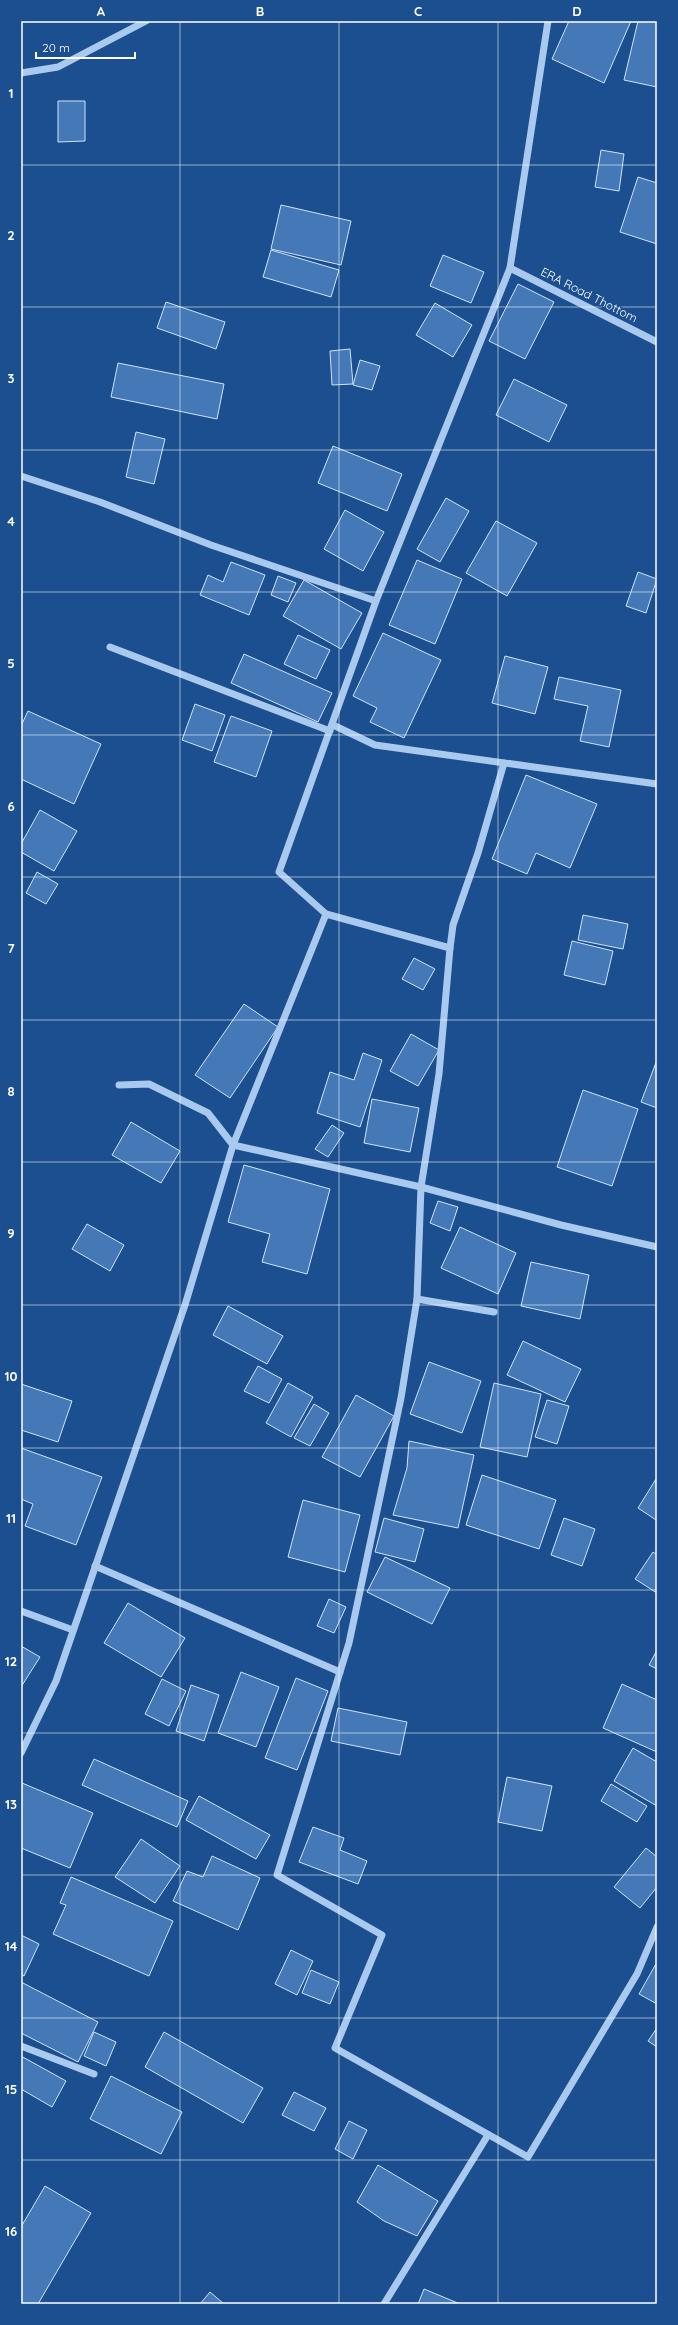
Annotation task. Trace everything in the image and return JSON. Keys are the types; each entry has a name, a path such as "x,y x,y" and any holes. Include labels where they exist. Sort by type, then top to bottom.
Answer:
{"street":[{"path":"21,73 58,67 146,21"},
{"path":"450,948 326,914 279,872 332,728 376,601 510,268 548,21"},
{"name":"ERA Road Thottom","path":"510,268 657,342"},
{"path":"649,338 657,336"},
{"path":"21,476 100,502 211,545 376,601"},
{"path":"110,647 375,745 657,784"},
{"path":"504,762 478,853 453,925 439,1074 421,1187 416,1299 401,1398 349,1644 277,1875 382,1934 336,2048 528,2157 637,1974 657,1927"},
{"path":"21,1753 56,1681 185,1305 233,1145 326,914"},
{"path":"119,1085 149,1084 208,1113 233,1145 421,1187 560,1225 657,1247"},
{"path":"416,1299 494,1312"},
{"path":"96,1566 340,1672"},
{"path":"21,1611 73,1630"},
{"path":"21,2046 94,2074"},
{"path":"384,2304 488,2135"}],"building":[{"path":"569,21 631,21 604,83 552,59"},
{"path":"638,21 657,21 657,87 624,80"},
{"path":"58,101 85,101 85,141 58,142"},
{"path":"601,150 624,154 619,191 595,187"},
{"path":"638,177 657,183 657,244 620,232"},
{"path":"281,205 351,221 341,265 271,249"},
{"path":"271,250 339,270 331,297 263,277"},
{"path":"443,255 484,272 471,303 430,286"},
{"path":"518,284 554,302 525,359 489,341"},
{"path":"166,302 225,322 216,349 157,328"},
{"path":"435,303 472,325 453,357 416,335"},
{"path":"350,349 353,384 332,385 330,351"},
{"path":"360,360 380,366 372,390 353,385"},
{"path":"118,363 224,384 217,419 111,397"},
{"path":"514,379 567,405 549,442 496,415"},
{"path":"136,432 165,439 154,484 126,477"},
{"path":"333,446 402,474 387,511 318,483"},
{"path":"446,498 469,511 440,562 417,549"},
{"path":"345,510 384,532 363,571 324,549"},
{"path":"496,521 537,543 507,596 466,573"},
{"path":"417,560 462,579 435,644 389,625"},
{"path":"231,562 265,575 249,615 200,595 208,575 223,582"},
{"path":"638,572 657,579 646,613 626,606"},
{"path":"278,576 296,583 288,602 271,595"},
{"path":"304,580 362,613 341,649 283,616"},
{"path":"383,633 441,660 404,738 370,722 377,708 353,696"},
{"path":"298,635 330,650 316,679 284,664"},
{"path":"244,654 332,693 318,722 231,683"},
{"path":"505,656 548,667 535,714 492,703"},
{"path":"559,677 621,690 609,747 580,741 588,706 554,699"},
{"path":"195,704 225,715 212,751 182,740"},
{"path":"28,711 101,744 74,804 21,779 21,726"},
{"path":"231,716 272,731 256,777 214,762"},
{"path":"526,775 597,804 570,868 536,853 527,874 492,859"},
{"path":"40,810 77,831 54,871 21,852 21,844"},
{"path":"37,872 58,884 46,904 26,893"},
{"path":"583,915 628,924 623,949 578,940"},
{"path":"572,941 613,951 605,985 564,975"},
{"path":"414,958 435,969 423,990 402,979"},
{"path":"244,1004 278,1027 230,1098 195,1075"},
{"path":"411,1034 439,1050 418,1086 390,1071"},
{"path":"363,1053 382,1060 360,1127 317,1113 330,1072 354,1080"},
{"path":"657,1060 657,1108 641,1102"},
{"path":"583,1090 638,1109 612,1186 557,1167"},
{"path":"372,1099 419,1108 410,1152 364,1143"},
{"path":"131,1122 180,1151 161,1183 112,1155"},
{"path":"332,1125 344,1133 328,1157 315,1149"},
{"path":"244,1165 330,1189 307,1274 262,1262 270,1234 228,1222"},
{"path":"438,1201 458,1207 450,1231 430,1223"},
{"path":"87,1224 124,1245 110,1271 72,1249"},
{"path":"460,1227 516,1253 498,1294 441,1268"},
{"path":"531,1262 589,1275 580,1319 521,1306"},
{"path":"228,1306 283,1336 267,1364 213,1335"},
{"path":"523,1341 581,1369 565,1402 507,1375"},
{"path":"429,1362 481,1381 462,1433 410,1414"},
{"path":"258,1366 282,1379 269,1403 244,1391"},
{"path":"288,1383 313,1397 291,1437 266,1423"},
{"path":"494,1383 541,1394 527,1457 480,1447"},
{"path":"21,1384 72,1401 58,1442 21,1430"},
{"path":"356,1395 394,1416 360,1477 322,1457"},
{"path":"547,1400 569,1406 557,1444 535,1437"},
{"path":"314,1404 329,1413 310,1446 294,1438"},
{"path":"409,1441 474,1455 458,1528 393,1515 407,1468"},
{"path":"21,1448 102,1477 76,1545 25,1526 33,1504 21,1499"},
{"path":"482,1475 556,1500 539,1549 466,1525"},
{"path":"656,1479 657,1518 656,1520 638,1508"},
{"path":"303,1500 360,1515 345,1572 288,1557"},
{"path":"384,1518 424,1529 415,1562 375,1552"},
{"path":"564,1518 595,1529 582,1566 551,1555"},
{"path":"653,1552 657,1555 657,1593 635,1579"},
{"path":"385,1557 450,1588 432,1624 367,1592"},
{"path":"329,1599 346,1607 334,1633 317,1626"},
{"path":"128,1603 185,1638 161,1677 104,1643"},
{"path":"21,1646 40,1657 21,1687"},
{"path":"657,1650 657,1669 649,1665"},
{"path":"241,1672 279,1687 256,1747 218,1733"},
{"path":"296,1678 328,1691 297,1770 265,1758"},
{"path":"162,1679 186,1691 169,1726 145,1714"},
{"path":"622,1684 657,1700 657,1752 603,1728"},
{"path":"191,1685 219,1695 204,1741 176,1731"},
{"path":"338,1708 407,1722 400,1755 331,1741"},
{"path":"633,1748 657,1762 657,1806 614,1781"},
{"path":"94,1759 188,1801 177,1827 82,1785"},
{"path":"507,1777 552,1786 542,1831 498,1822"},
{"path":"22,1783 93,1813 70,1868 21,1848"},
{"path":"611,1784 647,1806 637,1822 601,1801"},
{"path":"199,1796 270,1835 256,1859 186,1820"},
{"path":"313,1827 344,1838 340,1850 367,1861 358,1884 299,1862"},
{"path":"141,1839 180,1866 155,1903 115,1877"},
{"path":"646,1848 657,1857 657,1887 640,1908 614,1887"},
{"path":"212,1856 260,1878 238,1930 173,1901 187,1871 203,1877"},
{"path":"71,1877 173,1921 149,1976 53,1934 66,1905 60,1903"},
{"path":"21,1935 39,1944 24,1976 21,1974"},
{"path":"291,1950 313,1961 297,1995 275,1984"},
{"path":"657,1962 657,2004 639,1994"},
{"path":"311,1970 339,1982 330,2004 302,1993"},
{"path":"21,1982 98,2022 78,2062 21,2033"},
{"path":"657,2028 657,2047 648,2041"},
{"path":"94,2032 116,2042 106,2066 84,2056"},
{"path":"164,2032 263,2088 243,2123 145,2067"},
{"path":"21,2056 66,2081 52,2107 21,2089"},
{"path":"111,2076 182,2112 161,2154 90,2119"},
{"path":"294,2092 326,2108 314,2131 282,2115"},
{"path":"349,2121 367,2130 353,2159 335,2149"},
{"path":"378,2165 438,2201 417,2236 384,2221 357,2202"},
{"path":"45,2186 91,2213 38,2304 21,2304 21,2227"},
{"path":"424,2289 460,2304 418,2304"},
{"path":"210,2292 224,2304 200,2304"}]}
